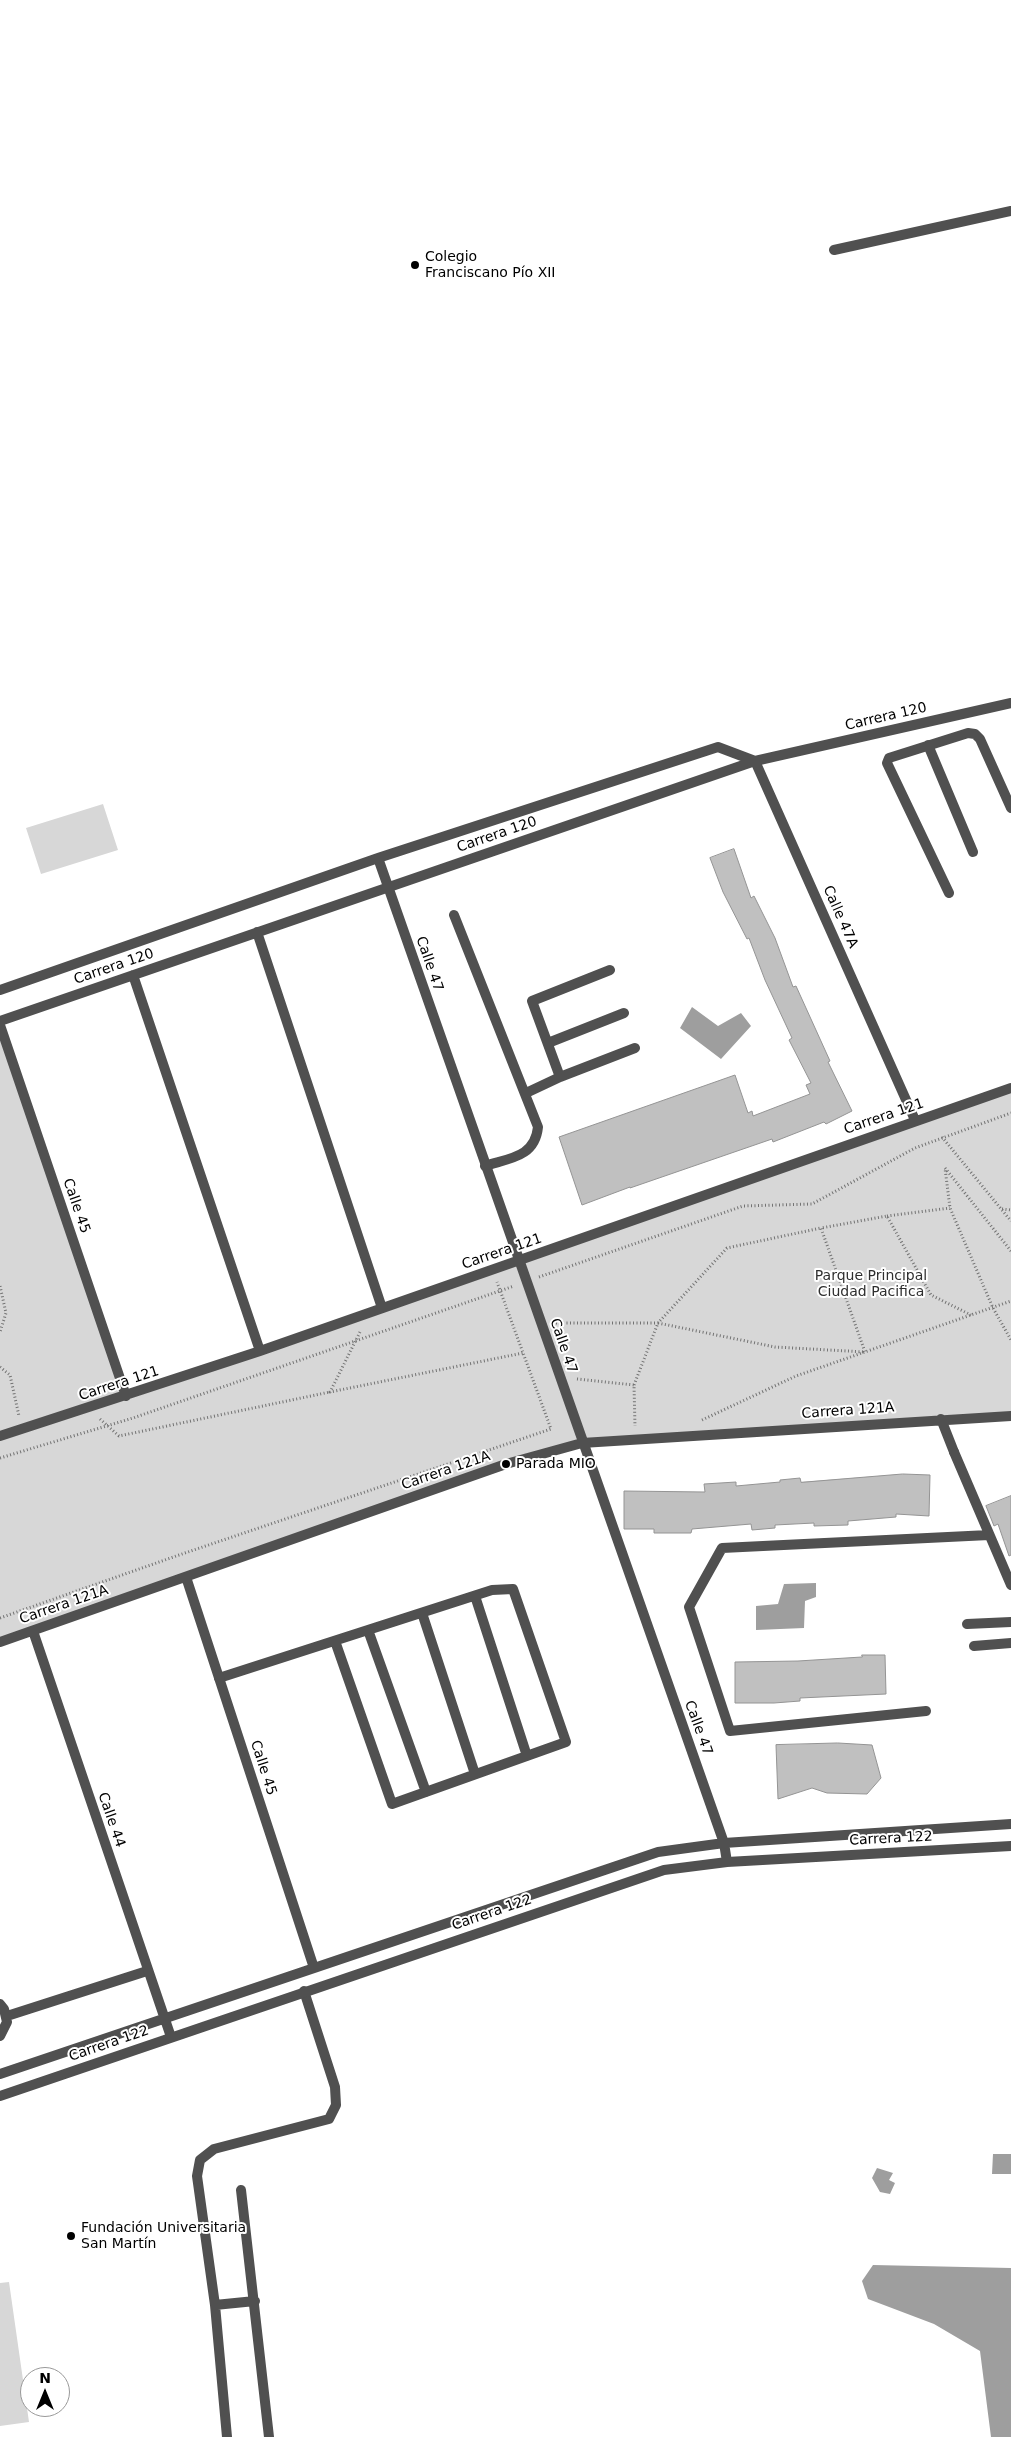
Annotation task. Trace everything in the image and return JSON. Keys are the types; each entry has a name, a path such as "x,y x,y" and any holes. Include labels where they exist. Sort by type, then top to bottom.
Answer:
{"street":[{"path":"834,250 1011,211"},
{"name":"Carrera 120","path":"0,1023 133,975 755,761 1011,703"},
{"path":"949,893 887,763 888,758 968,733 975,734 980,739 1011,808"},
{"path":"928,745 974,852"},
{"name":"Carrera 120","path":"0,990 378,858 718,747 755,761"},
{"name":"Calle 47A","path":"755,761 915,1120"},
{"name":"Calle 47","path":"378,858 724,1843 727,1862"},
{"path":"454,915 538,1127 537,1140 530,1149 485,1166"},
{"path":"257,932 382,1308"},
{"path":"560,1076 532,1000 610,970"},
{"path":"133,975 260,1351"},
{"path":"548,1043 624,1013"},
{"name":"Calle 45","path":"0,1023 126,1396"},
{"path":"526,1093 560,1076 635,1048"},
{"name":"Carrera 121","path":"0,1436 126,1396 519,1262 915,1120 1011,1088"},
{"name":"Carrera 121A","path":"0,1642 506,1464 582,1443 1011,1416"},
{"path":"941,1419 1011,1584"},
{"path":"926,1710 730,1731 690,1607 722,1548 989,1535"},
{"name":"Calle 45","path":"186,1577 314,1968"},
{"path":"219,1678 492,1590 513,1589 566,1742 392,1804 335,1641"},
{"path":"475,1596 526,1756"},
{"path":"422,1613 475,1774"},
{"path":"967,1624 1011,1622"},
{"path":"368,1630 426,1792"},
{"name":"Calle 44","path":"33,1631 171,2037"},
{"path":"974,1646 1011,1643"},
{"name":"Carrera 122","path":"0,2074 658,1852 724,1843 1011,1824"},
{"name":"Carrera 122","path":"0,2096 664,1870 727,1862 1011,1846"},
{"path":"7,2016 147,1970"},
{"path":"227,2437 215,2305 197,2176 200,2160 214,2149 329,2119 336,2105 335,2087 304,1991"},
{"path":"0,2004 7,2016 6,2028 0,2036"},
{"path":"241,2190 269,2437"},
{"path":"215,2305 255,2301"}],"path":[{"path":"0,1458 107,1426 743,1206 812,1204 915,1148 1011,1113"},
{"path":"942,1137 1011,1221"},
{"path":"1011,1251 945,1168 950,1208 994,1308 1011,1340"},
{"path":"635,1430 634,1385 658,1322 726,1248 887,1216 950,1208"},
{"path":"1001,1209 1011,1210"},
{"path":"887,1216 932,1295 972,1315"},
{"path":"821,1228 865,1352"},
{"path":"536,1272 541,1286"},
{"path":"0,1618 179,1554 552,1429 497,1282"},
{"path":"0,1286 6,1313 0,1332"},
{"path":"710,1424 699,1423 796,1376 1011,1301"},
{"path":"556,1332 552,1322 658,1322 775,1347 865,1352"},
{"path":"330,1392 362,1328"},
{"path":"100,1419 119,1436 523,1353"},
{"path":"0,1367 10,1375 22,1429"},
{"path":"571,1378 634,1385"}],"green space":[{"path":"103,804 118,850 41,874 26,828"},
{"name":"Parque Principal Ciudad Pacifica","path":"0,1025 126,1396 1011,1088 1011,1416 582,1443 0,1642"},
{"path":"9,2282 21,2367 20,2417 28,2417 29,2422 0,2426 0,2283"}],"shaded area":[{"path":"692,1007 718,1026 741,1013 751,1026 721,1059 680,1028"},
{"path":"816,1583 816,1597 805,1601 804,1628 756,1630 756,1606 778,1604 784,1584"},
{"path":"993,2154 1011,2154 1011,2174 992,2174"},
{"path":"877,2168 893,2173 889,2180 895,2183 890,2194 880,2192 872,2178"},
{"path":"873,2265 1011,2268 1011,2437 991,2437 980,2351 934,2324 868,2299 862,2281"}],"building":[{"path":"734,849 751,898 754,896 775,938 793,987 796,986 830,1061 828,1062 852,1111 826,1124 824,1122 773,1142 772,1139 582,1205 559,1137 735,1075 748,1113 752,1111 753,1116 810,1094 806,1085 811,1083 789,1040 792,1038 765,980 749,938 747,939 723,892 710,858"},
{"path":"903,1474 930,1475 929,1516 896,1514 896,1517 848,1521 848,1525 814,1526 814,1523 775,1525 775,1528 752,1530 751,1524 692,1529 691,1533 654,1533 654,1529 624,1529 624,1491 705,1492 704,1484 736,1482 736,1486 800,1478 801,1482"},
{"path":"1011,1496 1011,1555 1009,1556 998,1524 994,1526 986,1506"},
{"path":"862,1655 885,1655 886,1694 800,1698 800,1701 774,1703 735,1703 735,1662 798,1661 862,1657"},
{"path":"838,1743 872,1745 881,1778 867,1794 827,1793 812,1788 778,1799 776,1745"}],"place":[{"name":"Colegio Franciscano Pío XII","path":"415,265"},
{"name":"Parada MIO","path":"506,1464"},
{"name":"Fundación Universitaria San Martín","path":"71,2236"}]}
